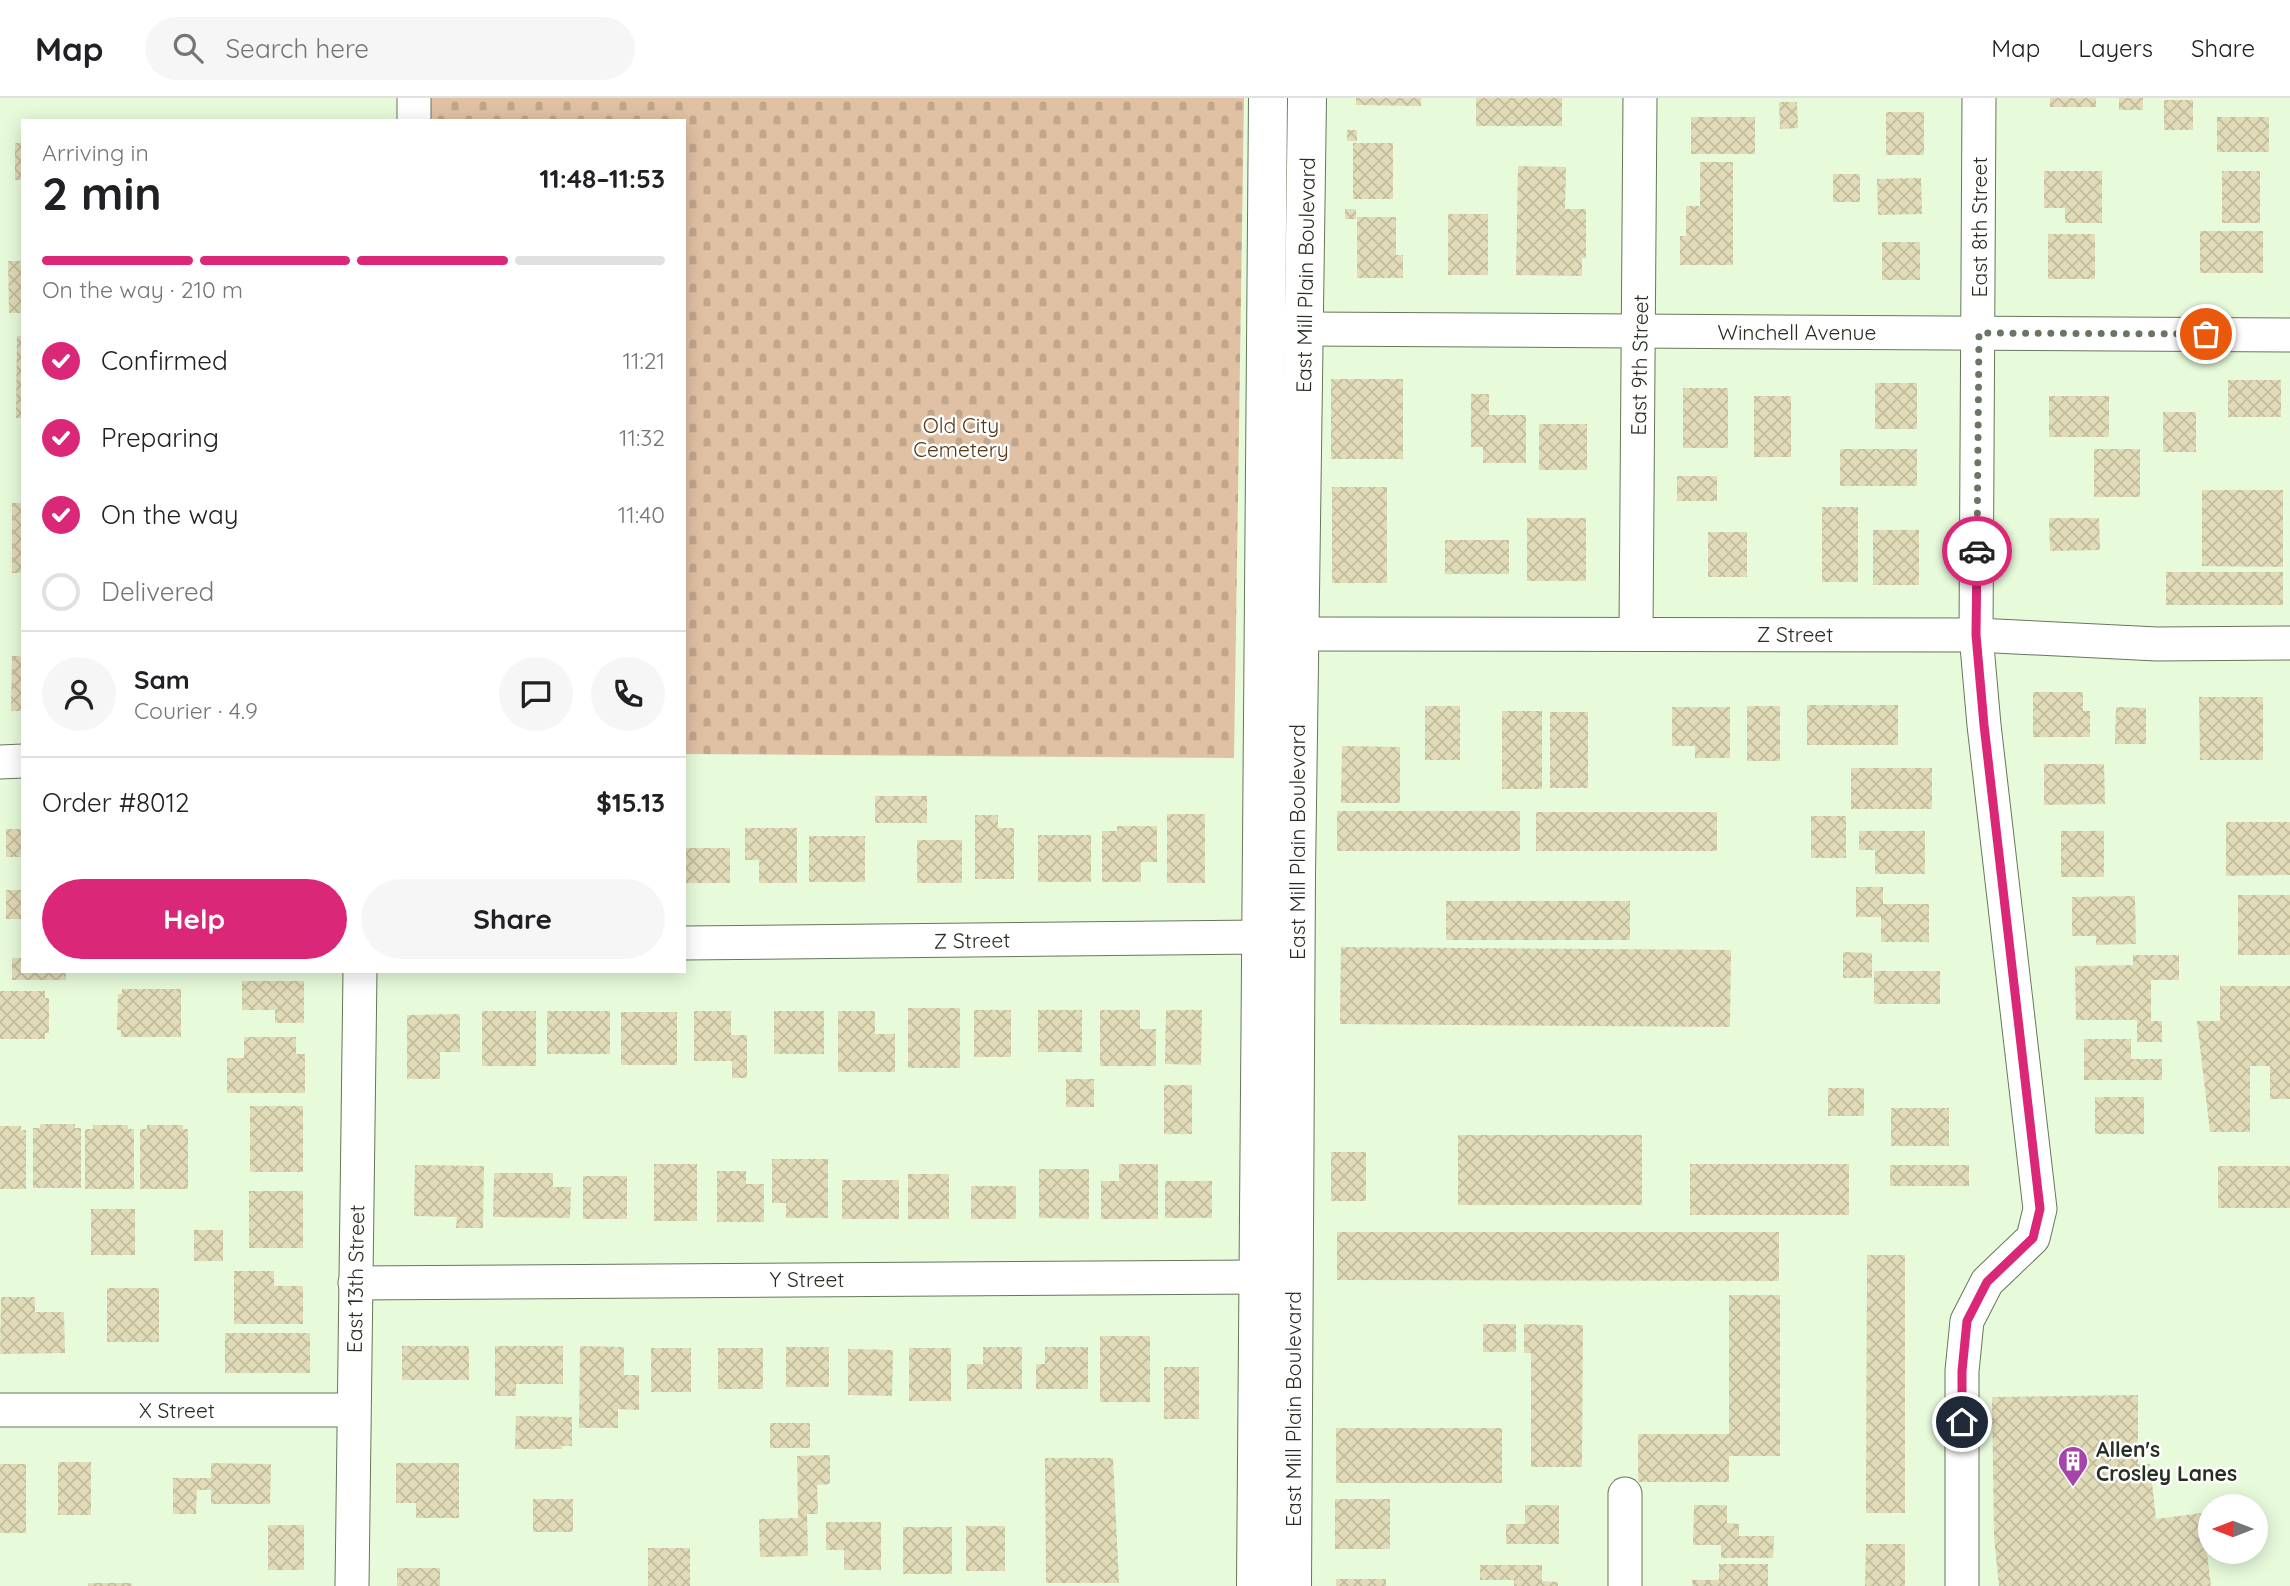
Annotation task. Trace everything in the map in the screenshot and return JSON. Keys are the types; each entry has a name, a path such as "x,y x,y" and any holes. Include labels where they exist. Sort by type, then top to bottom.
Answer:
{"main road":[{"name":"East Mill Plain Boulevard","path":"1256,1586 1268,98"},
{"name":"East Mill Plain Boulevard","path":"1292,1586 1299,634 1307,98"}],"street":[{"path":"414,98 414,119"},
{"name":"East 9th Street","path":"1636,632 1640,98"},
{"name":"East 8th Street","path":"1962,1586 1962,1371 1967,1321 1987,1282 2033,1238 2040,1209 1976,635 1979,98"},
{"name":"Winchell Avenue","path":"1305,329 2290,335"},
{"name":"Z Street","path":"1299,634 1636,632 1976,635 2158,644 2290,643"},
{"path":"0,762 21,761"},
{"name":"Z Street","path":"686,943 1260,937"},
{"name":"East 13th Street","path":"352,1586 360,973"},
{"name":"Y Street","path":"355,1283 1258,1277"},
{"name":"X Street","path":"0,1410 353,1410"},
{"path":"1625,1494 1625,1586"}],"green space":[{"name":"Old City Cemetery","path":"425,98 1244,98 1234,758 686,754 686,119 425,119"}],"building":[{"path":"1356,98 1421,98 1421,106 1356,105"},
{"path":"1476,98 1562,98 1562,126 1476,126"},
{"path":"2050,98 2096,98 2096,107 2050,107"},
{"path":"2119,98 2143,98 2143,110 2119,110"},
{"path":"2164,100 2193,100 2193,130 2164,130"},
{"path":"1779,102 1797,102 1798,128 1780,129"},
{"path":"1886,112 1924,112 1924,155 1886,155"},
{"path":"1691,117 1755,117 1755,154 1691,154"},
{"path":"2217,117 2269,117 2269,152 2217,152"},
{"path":"1347,130 1357,130 1357,141 1347,141"},
{"path":"15,143 21,143 21,180 15,180"},
{"path":"1353,143 1393,143 1393,199 1353,199"},
{"path":"1700,162 1733,162 1733,265 1680,265 1680,236 1686,236 1686,206 1700,206"},
{"path":"1518,166 1566,167 1565,209 1586,209 1586,258 1582,258 1582,276 1516,275"},
{"path":"2044,171 2102,171 2102,223 2065,223 2065,208 2044,208"},
{"path":"2222,171 2260,171 2260,223 2222,223"},
{"path":"1833,174 1860,174 1860,202 1833,202"},
{"path":"1921,178 1922,214 1878,215 1877,179"},
{"path":"1345,209 1356,209 1356,219 1345,219"},
{"path":"1448,214 1488,214 1488,275 1448,275"},
{"path":"1357,217 1396,217 1396,255 1403,255 1403,278 1357,278"},
{"path":"2200,231 2263,231 2263,273 2200,273"},
{"path":"2048,234 2095,234 2095,279 2048,279"},
{"path":"1882,242 1920,242 1920,280 1882,280"},
{"path":"8,261 21,261 21,313 9,313"},
{"path":"17,336 21,336 21,418 16,418"},
{"path":"1331,379 1403,379 1403,459 1331,459"},
{"path":"2228,380 2281,380 2281,417 2228,417"},
{"path":"1875,383 1917,383 1917,429 1875,429"},
{"path":"1683,388 1728,388 1728,448 1683,448"},
{"path":"1471,394 1489,394 1489,415 1526,415 1526,463 1483,463 1483,447 1471,447"},
{"path":"1754,396 1791,396 1791,457 1754,457"},
{"path":"2049,396 2109,396 2109,437 2049,437"},
{"path":"2163,412 2196,412 2196,452 2163,452"},
{"path":"1539,424 1587,424 1587,470 1539,470"},
{"path":"1840,449 1917,449 1917,486 1840,486"},
{"path":"2094,449 2140,449 2140,497 2094,497"},
{"path":"1677,476 1717,476 1717,501 1677,501"},
{"path":"1332,487 1387,487 1387,583 1332,583"},
{"path":"2202,490 2283,490 2283,567 2202,566"},
{"path":"12,503 21,503 21,573 12,573"},
{"path":"1822,507 1858,507 1858,582 1822,582"},
{"path":"1527,518 1586,518 1586,581 1527,581"},
{"path":"2049,518 2099,518 2100,550 2050,551"},
{"path":"1873,530 1919,530 1919,585 1873,585"},
{"path":"1708,532 1747,532 1747,577 1708,577"},
{"path":"1445,540 1509,540 1509,574 1445,574"},
{"path":"2166,572 2283,572 2283,605 2166,605"},
{"path":"12,656 21,656 21,711 11,711"},
{"path":"2033,692 2083,692 2083,711 2090,711 2090,737 2033,737"},
{"path":"2199,697 2263,697 2263,760 2200,760"},
{"path":"1807,705 1898,705 1898,745 1807,745"},
{"path":"1425,706 1460,706 1460,760 1425,760"},
{"path":"1747,706 1780,706 1780,761 1747,761"},
{"path":"1672,707 1730,707 1730,758 1695,758 1695,746 1672,746"},
{"path":"2116,707 2146,708 2146,744 2115,744"},
{"path":"1502,711 1542,711 1542,789 1502,789"},
{"path":"1550,712 1588,712 1588,788 1550,788"},
{"path":"1342,746 1400,747 1400,803 1341,803"},
{"path":"2044,764 2104,764 2105,804 2044,805"},
{"path":"1851,768 1932,768 1932,809 1851,809"},
{"path":"875,796 927,796 927,823 875,823"},
{"path":"1337,811 1520,811 1520,851 1337,851"},
{"path":"1536,812 1717,812 1717,851 1536,851"},
{"path":"1167,814 1205,814 1205,883 1167,883"},
{"path":"975,815 998,815 998,828 1014,828 1014,879 975,879"},
{"path":"1811,816 1846,816 1846,858 1811,858"},
{"path":"2226,822 2290,822 2290,875 2226,876"},
{"path":"1117,826 1157,826 1157,862 1141,862 1141,882 1102,882 1102,831 1117,831"},
{"path":"745,828 797,828 797,883 759,883 759,860 745,860"},
{"path":"6,829 21,829 21,857 6,857"},
{"path":"1859,831 1925,831 1925,874 1875,874 1875,850 1859,850"},
{"path":"2061,831 2104,831 2104,877 2061,877"},
{"path":"1038,835 1091,835 1091,882 1038,882"},
{"path":"809,836 865,836 865,882 809,882"},
{"path":"917,840 962,840 962,883 917,883"},
{"path":"686,848 730,848 730,883 686,883"},
{"path":"1856,887 1883,887 1883,904 1929,904 1929,942 1881,942 1881,917 1856,917"},
{"path":"6,890 21,890 21,919 6,919"},
{"path":"2238,895 2290,895 2290,955 2238,955"},
{"path":"2135,896 2136,944 2096,945 2096,936 2072,936 2072,897"},
{"path":"1446,901 1630,901 1630,940 1446,940"},
{"path":"1341,947 1731,950 1730,1027 1340,1024"},
{"path":"1843,952 1872,953 1872,978 1843,978"},
{"path":"2133,955 2179,955 2179,980 2151,980 2151,1021 2162,1021 2162,1042 2137,1042 2137,1020 2076,1020 2075,966 2133,965"},
{"path":"12,958 21,958 21,973 66,973 66,980 12,980"},
{"path":"1874,971 1940,971 1940,1004 1874,1004"},
{"path":"242,981 304,981 304,1023 275,1023 275,1010 242,1010"},
{"path":"2220,986 2290,986 2290,1099 2270,1099 2270,1066 2250,1066 2250,1132 2210,1132 2197,1021 2220,1021"},
{"path":"122,989 181,989 181,1037 121,1037 121,1030 117,1030 118,994 122,994"},
{"path":"0,991 45,991 45,998 49,998 49,1033 45,1033 45,1039 0,1039"},
{"path":"908,1008 960,1008 960,1068 908,1068"},
{"path":"974,1010 1011,1010 1011,1057 974,1057"},
{"path":"1038,1010 1082,1010 1082,1052 1038,1052"},
{"path":"1100,1010 1140,1010 1140,1029 1156,1029 1156,1066 1100,1066"},
{"path":"1166,1010 1202,1010 1201,1065 1165,1064"},
{"path":"482,1011 536,1011 536,1066 482,1066"},
{"path":"547,1011 610,1011 610,1054 547,1054"},
{"path":"694,1011 731,1011 731,1035 747,1035 747,1078 732,1078 732,1061 694,1061"},
{"path":"774,1011 824,1011 824,1054 774,1054"},
{"path":"838,1011 875,1011 875,1034 895,1034 895,1072 838,1072"},
{"path":"621,1012 677,1012 677,1065 621,1065"},
{"path":"460,1014 460,1052 440,1052 440,1079 407,1079 407,1015"},
{"path":"244,1037 296,1037 296,1054 305,1054 305,1093 227,1093 227,1058 244,1058"},
{"path":"2084,1039 2131,1039 2131,1059 2162,1059 2162,1080 2084,1080"},
{"path":"1066,1079 1094,1079 1094,1107 1066,1107"},
{"path":"1164,1085 1192,1085 1192,1134 1164,1134"},
{"path":"1828,1088 1864,1088 1864,1116 1828,1116"},
{"path":"2095,1097 2144,1097 2144,1134 2095,1134"},
{"path":"250,1106 303,1106 303,1172 250,1172"},
{"path":"1891,1108 1949,1108 1949,1146 1891,1146"},
{"path":"40,1124 75,1124 75,1128 81,1128 81,1188 33,1188 33,1128 40,1128"},
{"path":"93,1125 128,1125 128,1129 134,1129 134,1189 85,1189 85,1129 93,1129"},
{"path":"147,1125 183,1125 183,1129 188,1129 188,1189 140,1189 140,1129 147,1129"},
{"path":"0,1126 21,1126 21,1130 26,1130 26,1189 0,1189"},
{"path":"1458,1135 1642,1135 1642,1205 1458,1205"},
{"path":"1331,1152 1366,1152 1366,1201 1331,1201"},
{"path":"772,1159 828,1159 828,1218 786,1218 786,1203 772,1203"},
{"path":"654,1164 697,1164 697,1221 654,1221"},
{"path":"1119,1164 1158,1164 1158,1219 1101,1219 1101,1181 1119,1181"},
{"path":"1690,1164 1849,1164 1849,1215 1690,1215"},
{"path":"415,1165 484,1166 483,1228 456,1228 457,1217 414,1216"},
{"path":"1890,1165 1969,1165 1969,1186 1890,1186"},
{"path":"2218,1166 2290,1166 2290,1208 2218,1208"},
{"path":"1039,1169 1089,1169 1089,1219 1039,1218"},
{"path":"717,1171 746,1171 746,1184 764,1184 764,1222 717,1222"},
{"path":"494,1173 553,1173 553,1187 571,1187 570,1218 493,1217"},
{"path":"908,1174 949,1174 949,1219 908,1219"},
{"path":"583,1176 627,1176 627,1219 583,1219"},
{"path":"842,1180 899,1180 899,1219 842,1219"},
{"path":"1165,1181 1212,1181 1212,1218 1165,1218"},
{"path":"971,1186 1016,1186 1016,1219 971,1219"},
{"path":"249,1191 303,1191 303,1248 249,1248"},
{"path":"91,1209 135,1209 135,1255 91,1255"},
{"path":"194,1230 223,1230 223,1261 194,1261"},
{"path":"1337,1232 1779,1232 1779,1281 1337,1280"},
{"path":"1867,1255 1905,1255 1905,1513 1866,1513"},
{"path":"234,1271 274,1271 274,1286 303,1286 303,1324 234,1324"},
{"path":"107,1288 159,1288 159,1342 107,1342"},
{"path":"1729,1295 1780,1295 1780,1456 1729,1456 1729,1482 1638,1482 1638,1434 1729,1434"},
{"path":"1,1297 35,1297 35,1312 64,1312 65,1353 0,1354"},
{"path":"1483,1324 1516,1324 1516,1352 1483,1352"},
{"path":"1524,1324 1583,1325 1582,1467 1531,1467 1531,1353 1524,1353"},
{"path":"225,1333 310,1333 310,1373 225,1373"},
{"path":"1100,1336 1150,1336 1150,1402 1100,1402"},
{"path":"402,1346 469,1346 469,1380 402,1380"},
{"path":"495,1346 563,1346 563,1384 516,1384 516,1396 495,1396"},
{"path":"580,1346 624,1347 624,1375 639,1375 639,1410 618,1409 618,1428 579,1428"},
{"path":"786,1347 829,1347 829,1387 786,1387"},
{"path":"983,1347 1022,1347 1022,1389 967,1389 967,1364 983,1364"},
{"path":"1045,1347 1088,1347 1088,1389 1036,1389 1036,1364 1045,1364"},
{"path":"651,1348 691,1348 691,1392 651,1392"},
{"path":"718,1348 763,1348 763,1389 718,1389"},
{"path":"909,1348 951,1348 951,1401 909,1401"},
{"path":"848,1349 893,1350 892,1396 848,1395"},
{"path":"1164,1367 1199,1367 1199,1419 1164,1419"},
{"name":"Allen's Crosley Lanes","path":"2138,1395 2138,1464 2150,1464 2156,1519 2198,1514 2198,1564 2208,1564 2211,1586 1999,1586 1994,1538 1992,1397"},
{"path":"516,1416 572,1417 572,1446 562,1446 562,1449 515,1449"},
{"path":"770,1423 810,1423 810,1448 770,1448"},
{"path":"1336,1428 1502,1428 1502,1483 1336,1483"},
{"path":"830,1455 830,1484 817,1485 818,1514 807,1514 808,1556 760,1557 759,1519 798,1518 797,1456"},
{"path":"1045,1458 1113,1458 1119,1583 1046,1583"},
{"path":"58,1462 91,1462 91,1515 58,1515"},
{"path":"211,1463 271,1464 270,1504 211,1504 211,1490 197,1490 196,1514 173,1514 173,1478 211,1478"},
{"path":"396,1463 459,1463 459,1518 416,1518 416,1503 396,1503"},
{"path":"0,1464 26,1464 26,1533 0,1533"},
{"path":"533,1499 573,1499 573,1532 533,1532"},
{"path":"1335,1499 1390,1499 1390,1549 1335,1549"},
{"path":"1525,1505 1559,1505 1559,1544 1506,1544 1506,1524 1525,1524"},
{"path":"1694,1505 1727,1505 1727,1523 1739,1524 1739,1536 1774,1536 1773,1558 1721,1558 1721,1545 1693,1545"},
{"path":"826,1522 881,1522 881,1570 844,1570 844,1550 826,1550"},
{"path":"268,1525 304,1525 304,1570 268,1570"},
{"path":"966,1526 1005,1526 1005,1571 966,1571"},
{"path":"903,1527 952,1527 952,1574 903,1574"},
{"path":"1866,1544 1905,1544 1905,1586 1865,1586"},
{"path":"648,1548 690,1548 690,1586 648,1586"},
{"path":"1719,1564 1768,1564 1768,1586 1693,1586 1692,1580 1719,1580"},
{"path":"1480,1565 1542,1565 1542,1581 1558,1582 1558,1586 1514,1586 1514,1580 1480,1580"},
{"path":"397,1568 440,1568 440,1586 397,1586"},
{"path":"1336,1579 1386,1579 1386,1586 1336,1586"},
{"path":"88,1583 132,1583 132,1586 88,1586"}],"way so far":[{"path":"1977,551 1979,333 2206,334"}],"place":[{"name":"Allen's Crosley Lanes","path":"2073,1488"}],"route":[{"path":"1962,1422 1962,1371 1967,1321 1987,1282 2033,1238 2040,1209 1984,725 1976,635 1977,551"}]}
